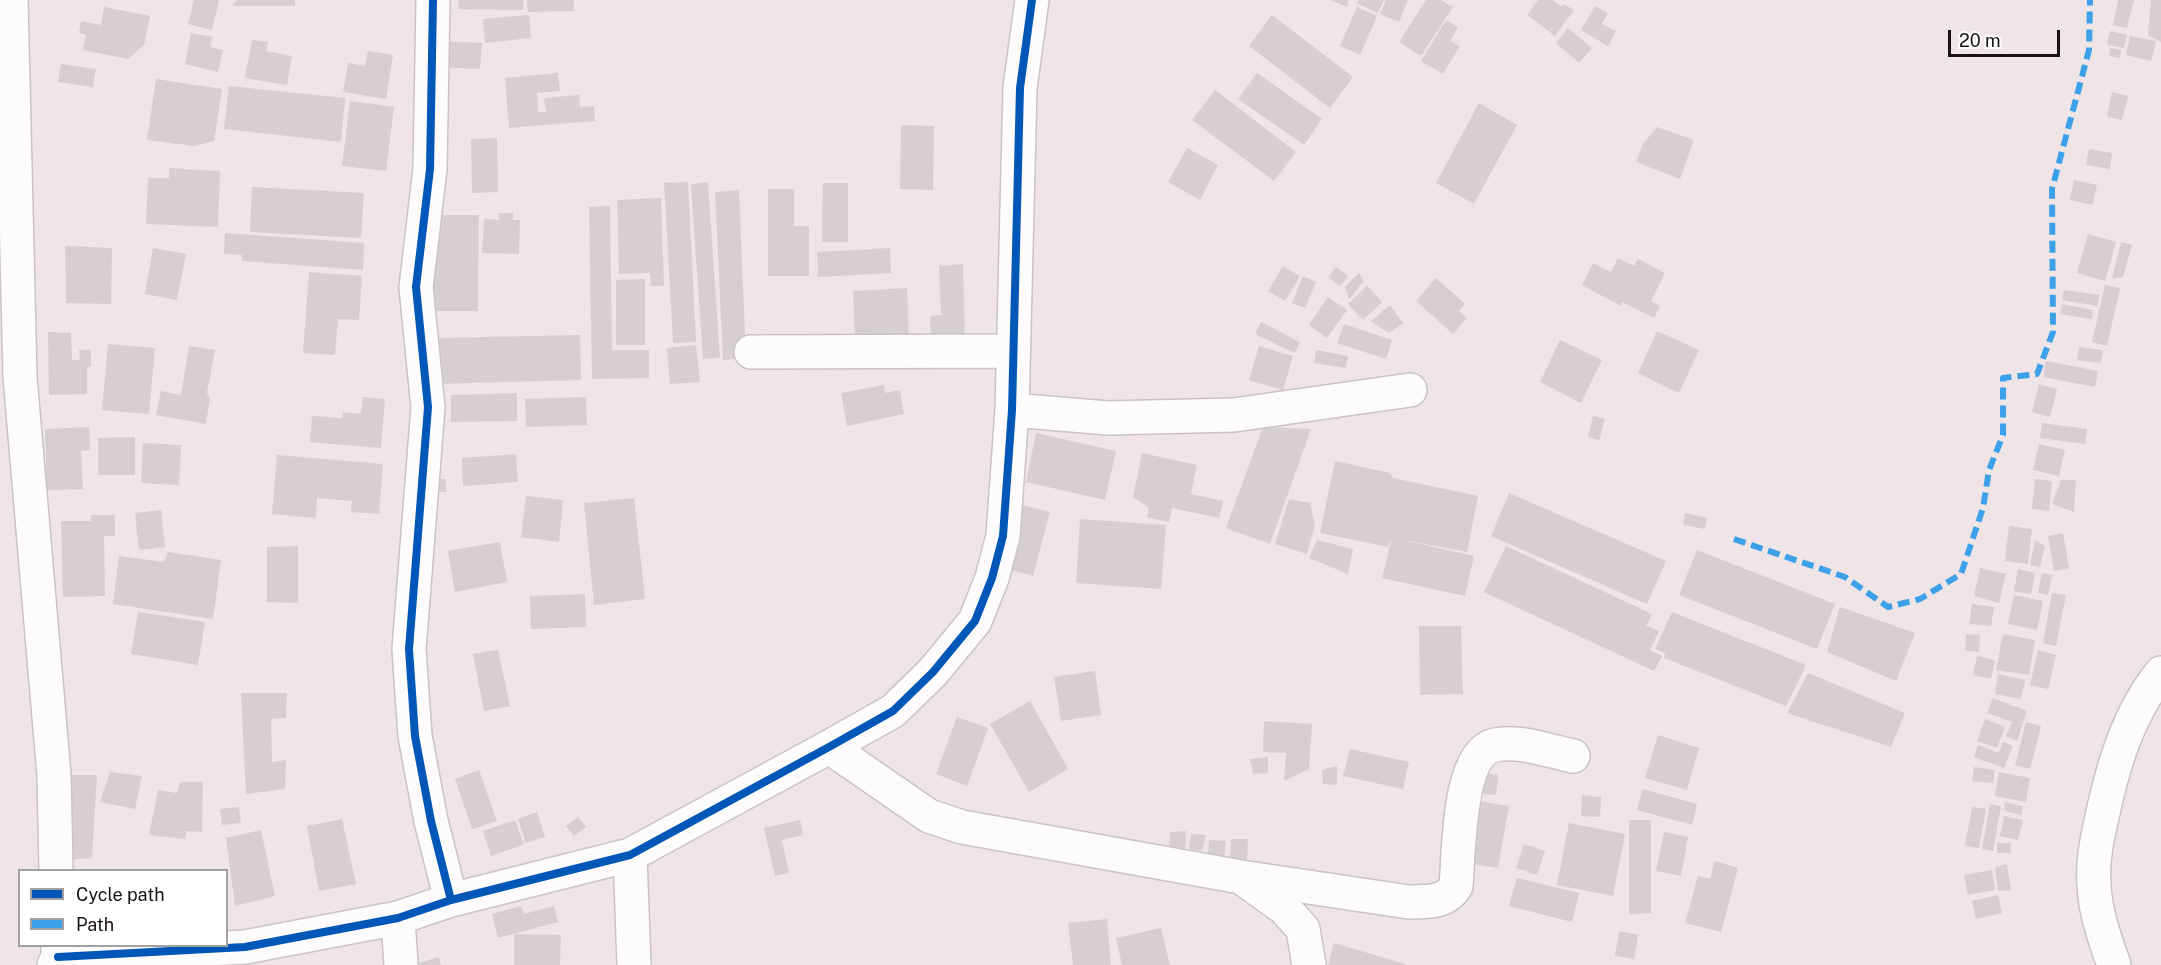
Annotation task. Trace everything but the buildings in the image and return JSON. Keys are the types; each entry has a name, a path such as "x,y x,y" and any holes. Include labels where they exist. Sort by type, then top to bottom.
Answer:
{"street":[{"path":"11,0 20,378 54,775 56,869"},
{"path":"433,0 430,169 416,287 428,407 410,649 415,736 431,820 451,900"},
{"path":"57,956 245,947 398,918 451,900 630,855 893,711 933,672 975,621 992,578 1003,536 1012,410 1020,88 1035,1"},
{"path":"752,352 1013,351"},
{"path":"1012,410 1108,418 1234,415 1410,390"},
{"path":"2114,965 2106,943 2094,887 2093,857 2107,793 2126,731 2141,702 2161,673"},
{"path":"829,747 929,816 973,829 1241,877 1409,902 1440,899 1452,893 1456,886 1462,810 1467,784 1478,758 1492,746 1511,743 1573,756"},
{"path":"630,855 634,965"},
{"path":"1241,877 1284,909 1303,929 1309,965"},
{"path":"398,918 401,965"}],"marked path":[{"path":"1734,539 1845,577 1888,607 1920,599 1961,574 1983,508 1989,470 2003,435 2003,378 2037,374 2053,332 2052,189 2089,50 2090,0"}],"cycle path":[{"path":"433,0 430,169 416,287 428,407 409,649 415,736 431,821 451,900"},
{"path":"58,957 245,947 398,918 451,900 630,855 893,711 933,672 975,621 992,578 1003,536 1012,410 1020,88 1032,0"}]}
